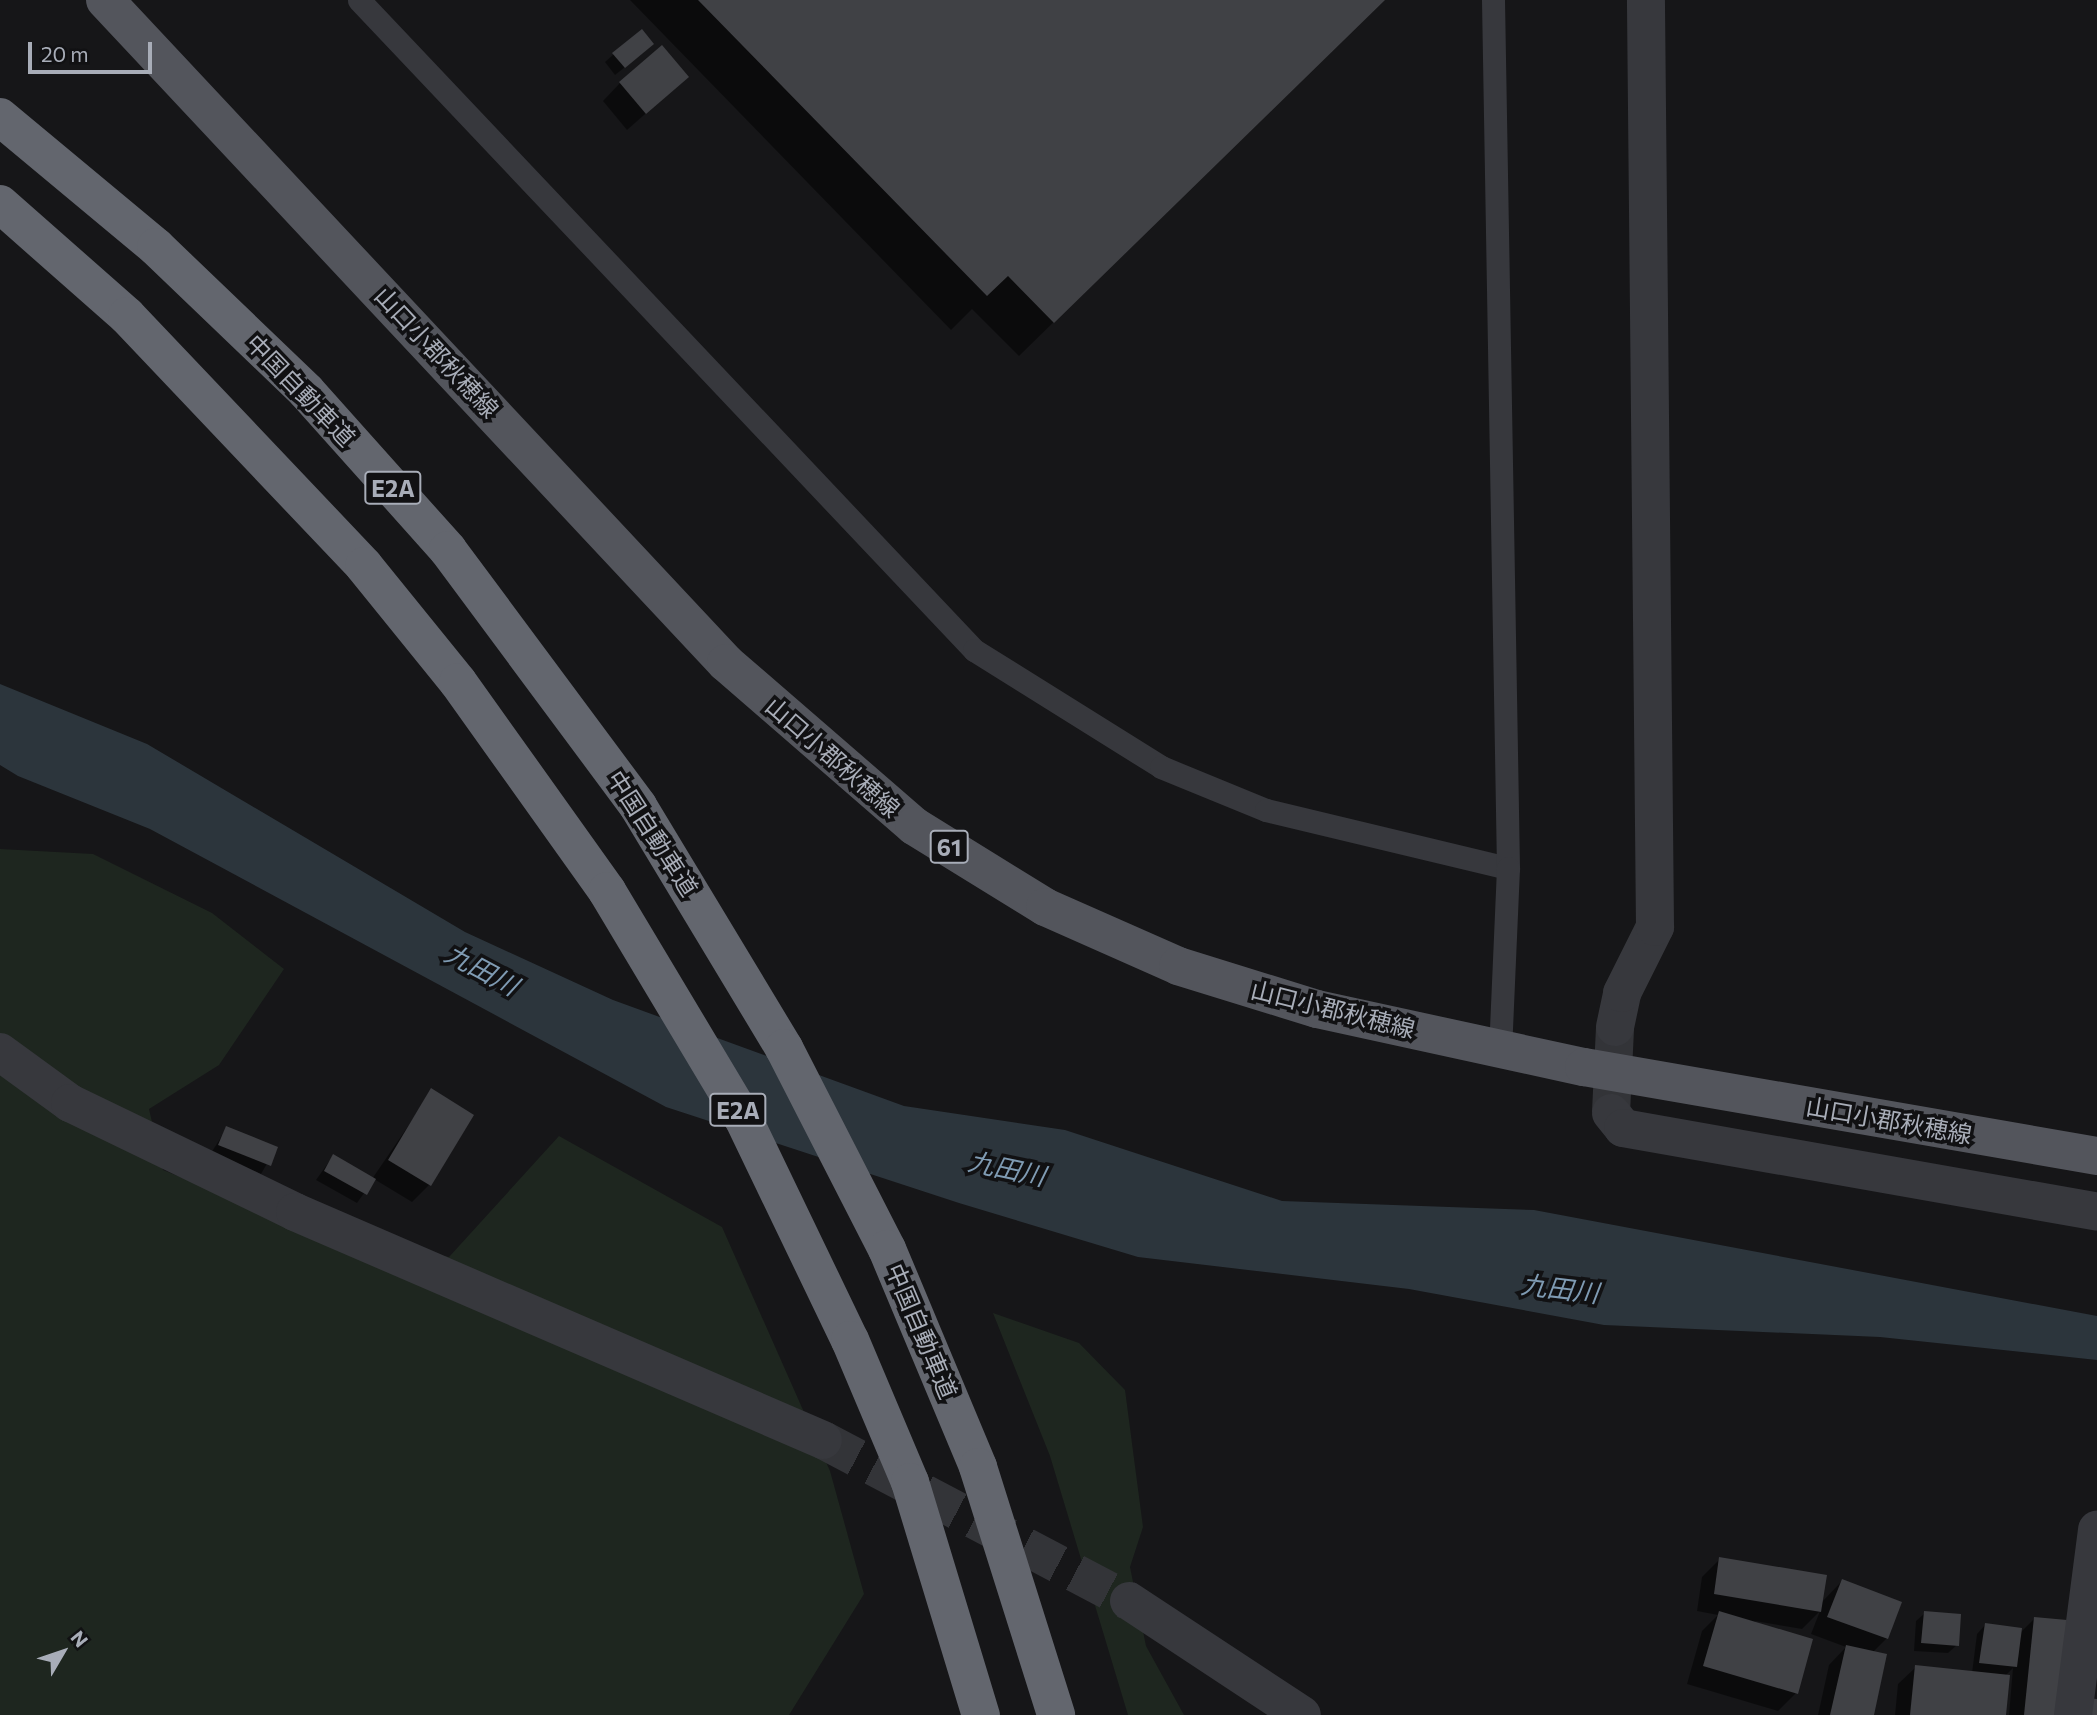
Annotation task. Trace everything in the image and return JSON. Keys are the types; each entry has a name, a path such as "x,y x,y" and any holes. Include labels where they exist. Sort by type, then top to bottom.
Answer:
{"highway":[{"name":"中国自動車道","path":"0,117 156,247 286,371 439,540 545,674 713,925 845,1160 920,1323 978,1466 1056,1715"},
{"name":"E2A","path":"0,204 156,345 364,566 466,693 607,891 743,1118 850,1340 910,1482 981,1715"}],"main road":[{"name":"山口小郡秋穂線","path":"104,0 726,663 914,826 1045,907 1178,965 1317,1009 1500,1048 2097,1156"}],"street":[{"path":"1615,1027 1622,993 1655,927 1646,0"},
{"path":"0,1052 70,1103 295,1212 823,1440"},
{"path":"1611,1113 1623,1128 2097,1212"},
{"path":"2073,1715 2097,1530"},
{"path":"1129,1601 1302,1715"}],"lane":[{"path":"359,0 974,650 1161,766 1254,806 1445,858 1508,868"},
{"path":"1493,0 1508,868 1500,1048"}],"shaded area":[{"path":"0,849 93,854 212,913 284,969 219,1065 149,1109 163,1170 316,1232 449,1257 559,1136 722,1227 830,1471 864,1594 789,1715 0,1715"},
{"path":"993,1313 1079,1343 1125,1390 1143,1527 1130,1567 1146,1646 1184,1715 1128,1715 1050,1456"}],"water":[{"name":"九田川","path":"0,684 147,744 465,932 613,1000 904,1106 1065,1130 1282,1201 1534,1210 2097,1316 2097,1360 1880,1337 1604,1325 1409,1289 1138,1257 959,1203 666,1107 150,829 18,776 0,765"}],"building":[{"path":"698,0 1385,0 1054,323 1008,276 987,296"},
{"path":"642,29 654,44 625,68 612,53"},
{"path":"662,45 689,77 646,114 619,82"},
{"path":"431,1088 474,1115 431,1186 388,1160"},
{"path":"226,1126 278,1147 271,1166 218,1145"},
{"path":"333,1154 376,1179 367,1195 324,1171"},
{"path":"1719,1557 1827,1575 1821,1612 1714,1594"},
{"path":"1842,1579 1902,1602 1888,1639 1827,1617"},
{"path":"1719,1611 1813,1639 1798,1694 1703,1666"},
{"path":"1924,1611 1961,1614 1959,1646 1921,1643"},
{"path":"2034,1617 2067,1620 2057,1715 2024,1715"},
{"path":"1985,1623 2022,1628 2017,1667 1979,1663"},
{"path":"1846,1645 1887,1654 1874,1715 1830,1715"},
{"path":"1915,1665 2010,1675 2006,1715 1910,1715"},
{"path":"2087,1698 2097,1699 2097,1715 2085,1715"}],"tunnel":[{"path":"1611,1113 1615,1027"},
{"path":"823,1440 1129,1601"}]}
